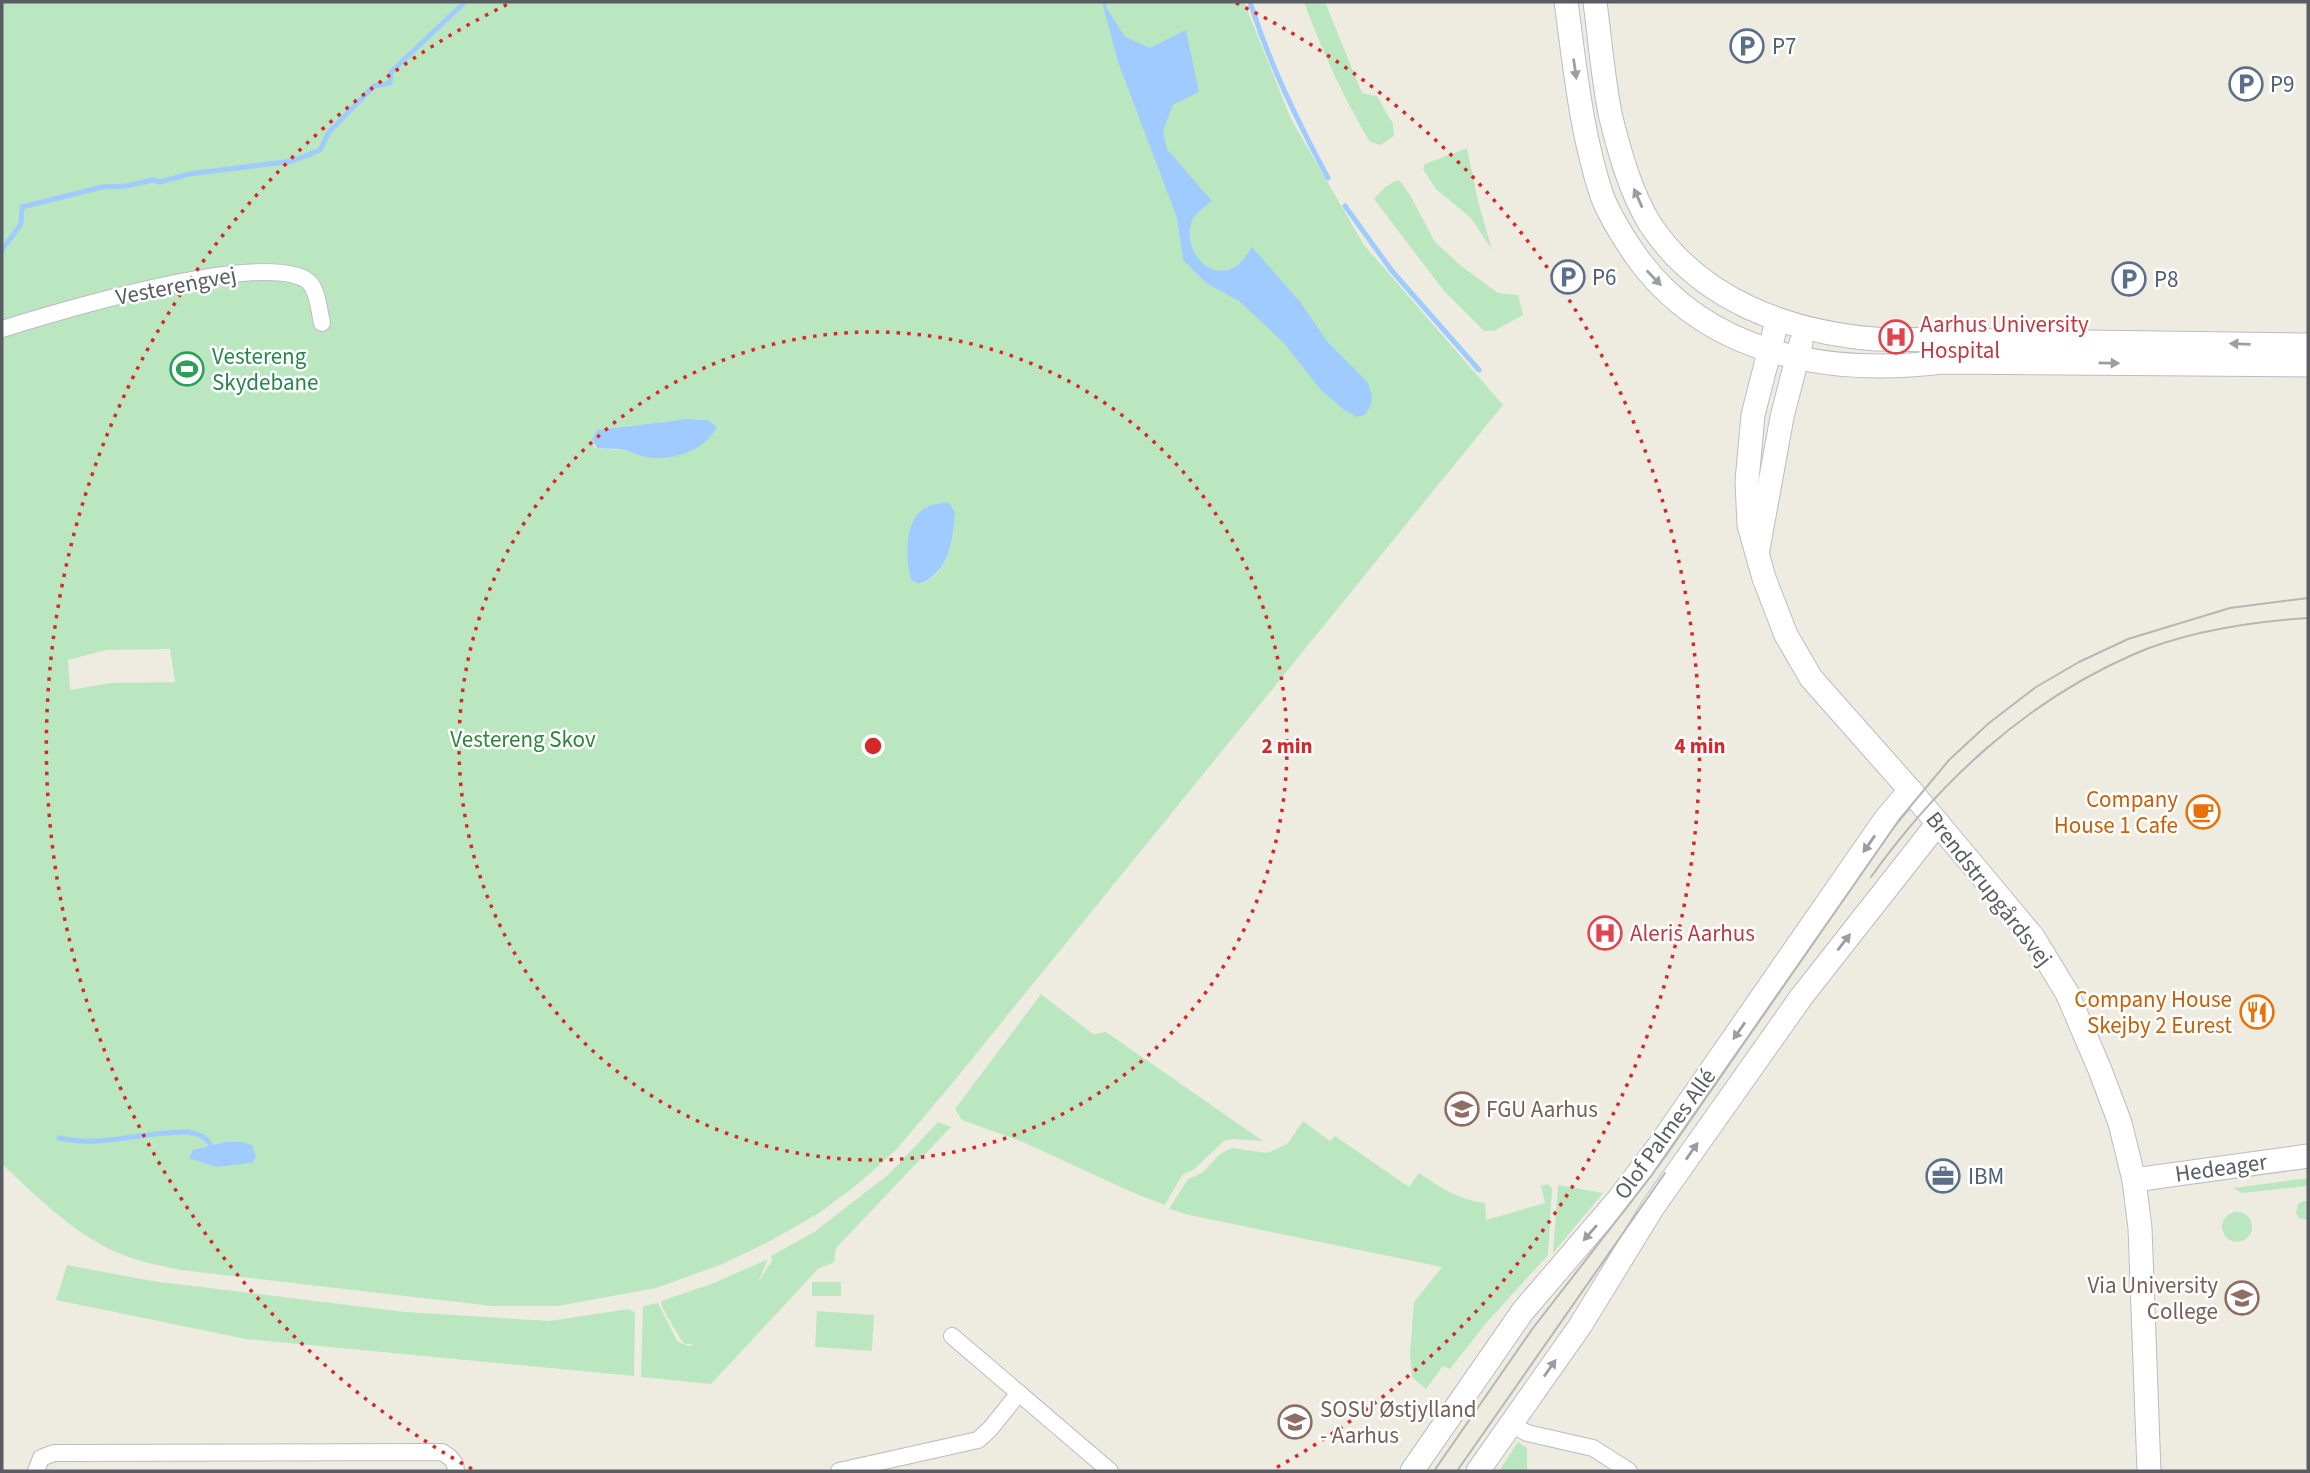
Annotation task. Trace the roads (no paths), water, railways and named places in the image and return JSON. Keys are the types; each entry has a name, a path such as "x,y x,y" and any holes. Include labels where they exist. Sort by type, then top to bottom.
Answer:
{"street":[{"path":"1566,2 1580,101 1592,160 1603,197 1624,239 1647,271 1674,299 1707,323 1744,341 1873,354 1930,350 1985,341 2308,345"},
{"path":"1595,2 1611,117 1632,184 1650,223 1692,273 1722,293 1777,321 1789,347 1782,417 1757,555"},
{"name":"Vesterengvej","path":"2,329 62,310 144,290 239,273 273,272 296,275 310,283 317,298 322,323"},
{"path":"1777,321 1789,347"},
{"path":"1789,347 1861,366 1905,367 1942,362 2308,365"},
{"name":"Brendstrupgårdsvej","path":"1789,347 1754,415 1749,444 1747,503 1749,525 1757,555 1779,618 1811,678 1910,790 2033,937 2067,993 2100,1070 2120,1123 2134,1180 2140,1228 2149,1471"},
{"name":"Olof Palmes Allé","path":"1412,1471 1523,1311 1652,1156 1884,821 1910,790"},
{"name":"Olof Palmes Allé","path":"1478,1471 1580,1326 1653,1207 1801,996 1938,823"},
{"name":"Hedeager","path":"2134,1180 2308,1156"},
{"path":"952,1336 1110,1471"},
{"path":"839,1471 978,1440 1019,1393"},
{"path":"1511,1424 1527,1433 1593,1448 1629,1471"},
{"path":"36,1471 41,1458 54,1453 442,1452 450,1457 457,1471"}],"water":[{"path":"1102,2 1107,2 1106,7 1125,37 1150,48 1186,30 1199,92 1173,105 1163,131 1167,149 1212,201 1192,221 1190,232 1194,253 1208,267 1228,270 1238,265 1252,247 1301,303 1327,341 1368,383 1372,396 1371,405 1365,415 1357,417 1344,410 1320,389 1283,342 1239,301 1206,283 1183,260 1177,218 1118,62"},
{"path":"687,419 708,420 717,427 696,449 676,456 645,457 624,450 597,448 592,440 597,430"},
{"path":"948,502 955,512 948,555 937,572 919,584 911,580 908,563 912,525 915,517 924,509"},
{"path":"226,1142 252,1145 256,1157 252,1163 216,1167 189,1158 193,1150"}],"waterway":[{"path":"2,250 21,224 22,207 102,187 126,186 153,180 160,182 189,174 293,161 320,150 329,132 374,86 390,83 391,72 465,2"},
{"path":"1250,2 1285,92 1328,178"},
{"path":"1345,206 1392,271 1479,370"},
{"path":"59,1138 91,1141 187,1132 200,1135 210,1144"}],"tram line":[{"path":"1434,1471 1533,1328 1651,1176 1899,820 1949,760 1989,723 2036,687 2079,662 2128,639 2230,608 2308,598"},
{"path":"1871,877 1925,809 1986,748 2056,696 2093,674 2132,655 2196,634 2241,625 2308,618"},
{"path":"1457,1471 1665,1173"}],"place":[{"name":"P7","path":"1747,46"},
{"name":"P9","path":"2246,84"},
{"name":"P6","path":"1568,277"},
{"name":"P8","path":"2129,279"},
{"name":"Aarhus University Hospital","path":"1896,337"},
{"name":"Vestereng Skydebane","path":"187,369"},
{"name":"Company House 1 Cafe","path":"2203,812"},
{"name":"Aleris Aarhus","path":"1605,933"},
{"name":"Company House Skejby 2 Eurest","path":"2257,1012"},
{"name":"FGU Aarhus","path":"1462,1109"},
{"name":"IBM","path":"1943,1176"},
{"name":"Via University College","path":"2242,1298"},
{"name":"SOSU Østjylland - Aarhus","path":"1295,1422"}],"park label":[{"name":"Vestereng Skov","path":"523,739"}]}
